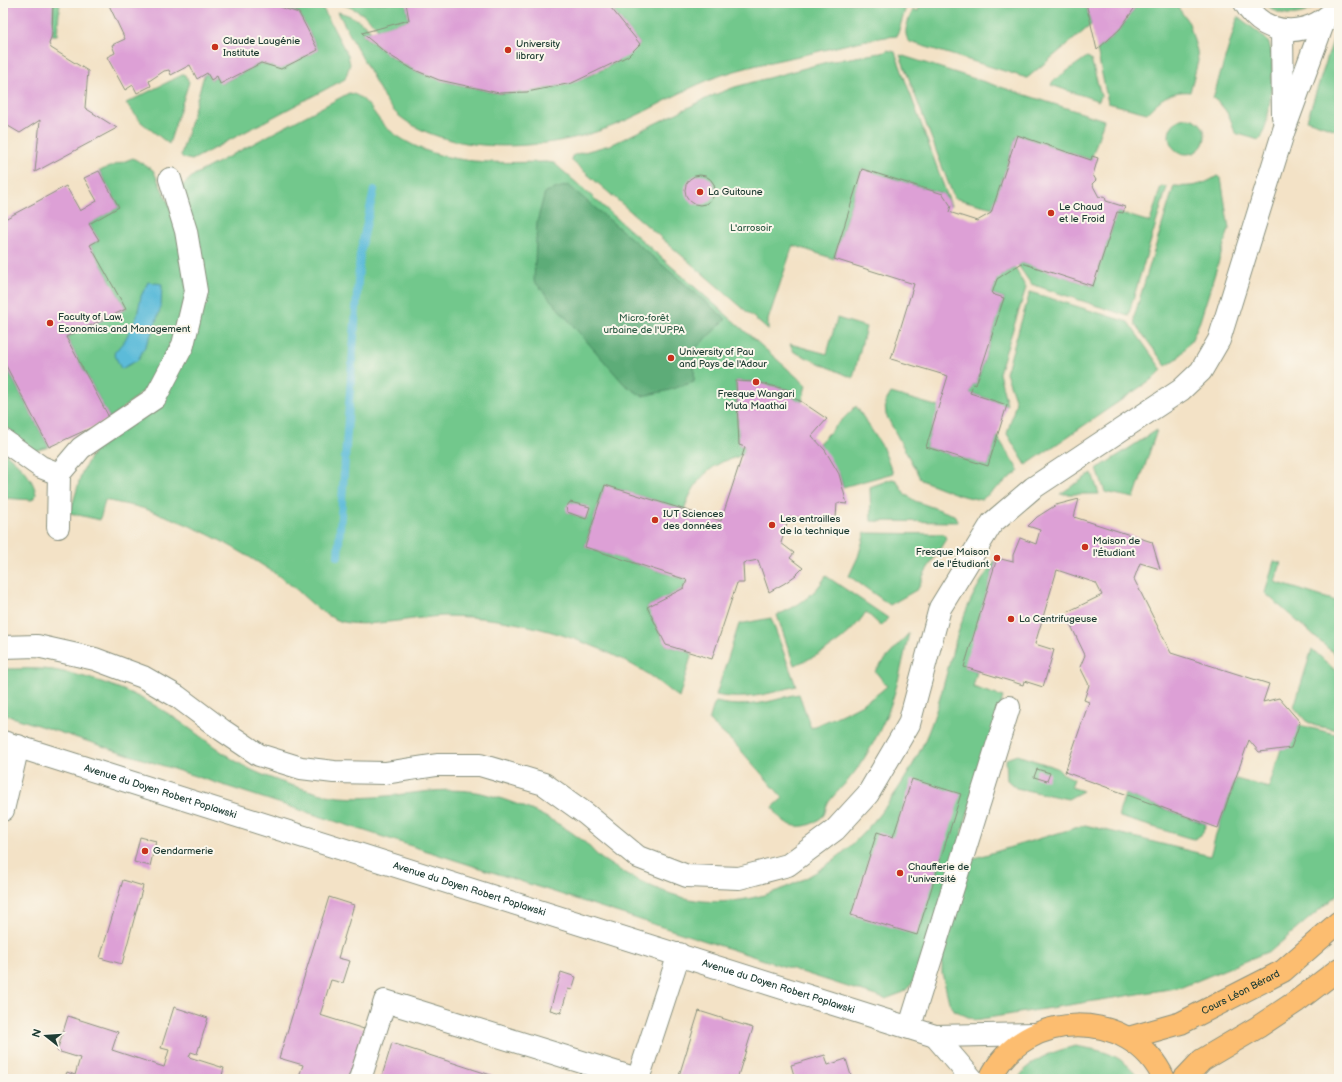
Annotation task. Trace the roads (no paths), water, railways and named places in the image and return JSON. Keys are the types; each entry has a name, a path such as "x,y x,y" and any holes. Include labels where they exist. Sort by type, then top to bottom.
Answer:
{"main road":[{"name":"Cours Léon Bérard","path":"1128,1038 1181,1023 1283,971 1339,922"},
{"path":"1184,1079 1202,1060 1297,1001 1339,969"},
{"path":"990,1079 995,1069 1012,1049 1035,1034 1065,1024 1098,1026 1128,1038 1146,1052 1161,1071 1164,1079"}],"street":[{"path":"1244,3 1249,11 1264,23 1282,30 1296,31 1310,28 1332,17"},
{"path":"3,647 37,646 95,659 143,677 178,697 259,755 301,768 334,772 385,773 437,765 480,765 544,784 586,814 638,857 687,876 739,878 788,865 835,830 868,794 909,724 940,608 992,522 1034,488 1181,390 1201,371 1219,340 1284,130 1332,17"},
{"path":"1282,30 1284,130"},
{"path":"58,527 59,474 81,448 155,398 183,345 196,291 186,231 170,179"},
{"path":"3,440 41,468 59,474"},
{"path":"910,1026 1009,706"},
{"path":"3,810 10,744"},
{"name":"Avenue du Doyen Robert Poplawski","path":"10,744 910,1026 935,1036 1035,1034"},
{"path":"360,1079 385,1001 637,1079 679,954"},
{"name":"Avenue du Doyen Robert Poplawski","path":"935,1036 972,1079"}],"water":[{"path":"148,282 162,284 161,307 152,333 138,360 121,369 114,353 125,340 137,316 141,296"}],"waterway":[{"path":"338,556 360,254 374,190"}],"place":[{"name":"Claude Laugénie Institute","path":"215,47"},
{"name":"University library","path":"508,50"},
{"name":"La Guitoune","path":"700,192"},
{"name":"Le Chaud et le Froid","path":"1051,213"},
{"name":"Faculty of Law, Economics and Management","path":"50,323"},
{"name":"University of Pau and Pays de l'Adour","path":"671,358"},
{"name":"Fresque Wangari Muta Maathai","path":"756,382"},
{"name":"IUT Sciences des données","path":"655,520"},
{"name":"Les entrailles de la technique","path":"772,525"},
{"name":"Maison de l'Étudiant","path":"1085,547"},
{"name":"Fresque Maison de l'Étudiant","path":"997,558"},
{"name":"La Centrifugeuse","path":"1011,619"},
{"name":"Gendarmerie","path":"145,851"},
{"name":"Chaufferie de l'université","path":"900,873"}],"park label":[{"name":"L'arrosoir","path":"751,228"},
{"name":"Micro-forêt urbaine de l'UPPA","path":"644,324"}]}
